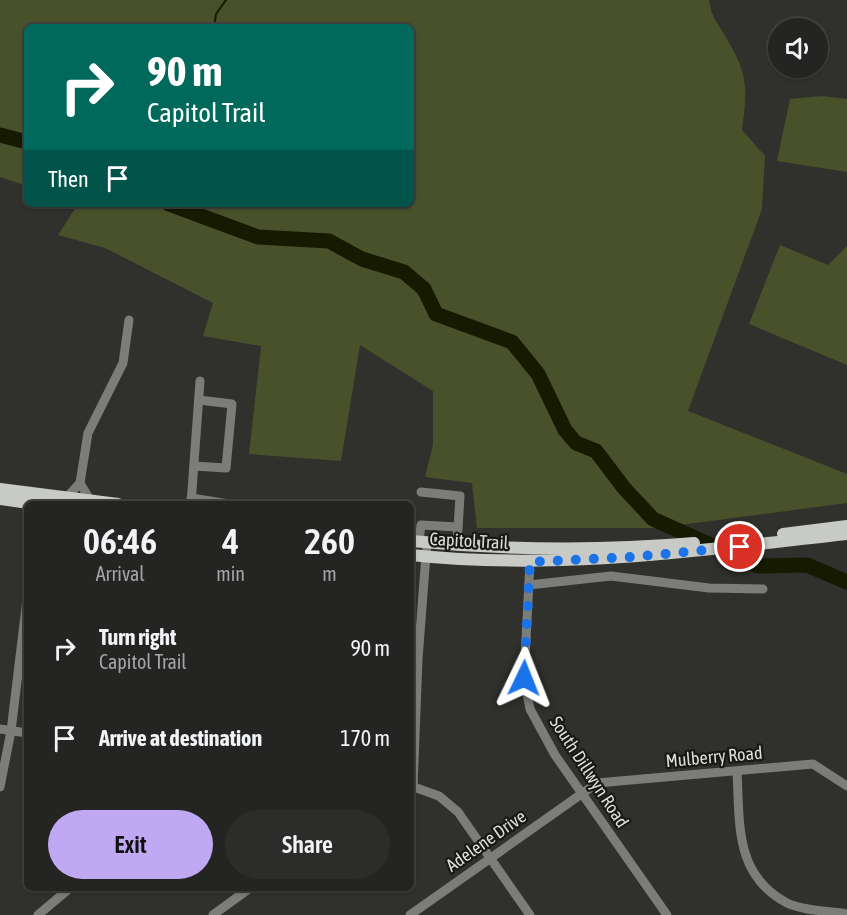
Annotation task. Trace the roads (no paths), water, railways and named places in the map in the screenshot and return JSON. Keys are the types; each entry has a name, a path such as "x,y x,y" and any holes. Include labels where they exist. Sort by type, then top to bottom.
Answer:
{"main road":[{"path":"0,489 97,501"},
{"path":"0,499 24,502"},
{"name":"Capitol Trail","path":"414,555 530,562 843,530"},
{"name":"Capitol Trail","path":"419,541 631,553"}],"street":[{"path":"90,500 81,483 88,433 123,363 129,320"},
{"path":"191,501 200,381"},
{"path":"194,466 226,468 232,404 199,400"},
{"path":"67,497 81,483"},
{"path":"421,492 460,496 457,544"},
{"path":"414,682 426,557 419,541 421,525 458,527"},
{"name":"South Dillwyn Road","path":"530,562 524,662 526,694 544,738 667,915"},
{"path":"529,585 611,576 709,588 763,589"},
{"path":"0,787 10,731 24,622"},
{"path":"0,729 24,733"},
{"name":"Mulberry Road","path":"581,793 597,783 813,764 847,786"},
{"path":"737,772 741,833 748,868 761,882 788,903 847,914"},
{"path":"414,788 439,796 458,812 530,915"},
{"name":"Adelene Drive","path":"410,915 581,793"},
{"path":"38,915 66,891"},
{"path":"213,915 246,891"}],"waterway":[{"path":"214,24 216,14 226,0"},
{"path":"0,135 24,141"},
{"path":"177,207 258,237 329,241 362,259 404,272 424,289 436,314 512,342 538,374 565,430 576,443 596,451 624,488 653,519 758,566 807,565 847,582"}]}
